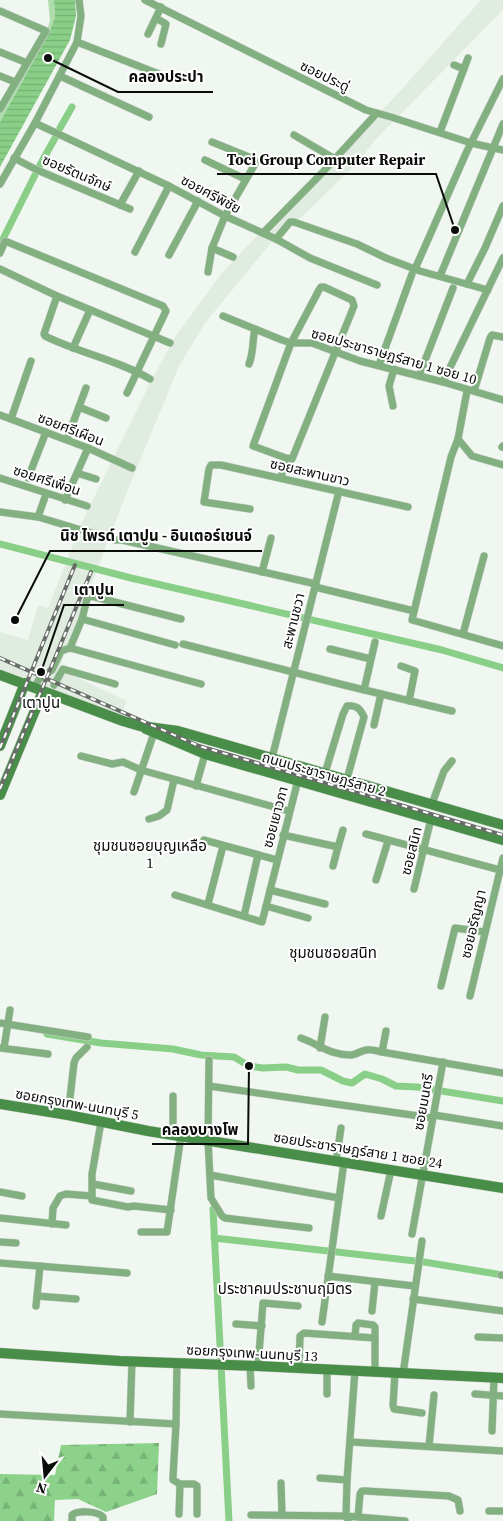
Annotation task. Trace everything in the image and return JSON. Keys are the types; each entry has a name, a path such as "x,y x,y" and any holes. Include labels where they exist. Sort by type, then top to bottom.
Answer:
{"main road":[{"name":"ถนนประชาราษฎร์สาย 2","path":"0,674 40,687 115,718 140,726 205,754 503,840"},
{"path":"0,746 25,683"},
{"path":"0,795 40,687"},
{"name":"ถนนประชาราษฎร์สาย 2","path":"140,726 178,731 503,825"},
{"path":"321,787 325,773"},
{"name":"ซอยกรุงเทพ-นนทบุรี 5","path":"0,1104 208,1140"},
{"name":"ซอยประชาราษฎร์สาย 1 ซอย 24","path":"208,1140 503,1188"},
{"name":"ซอยกรุงเทพ-นนทบุรี 13","path":"0,1353 499,1378"}],"street":[{"path":"0,184 77,42 81,16 79,0"},
{"name":"ซอยประดู่","path":"144,0 366,110 471,143 503,150"},
{"path":"148,34 161,8"},
{"path":"0,10 46,31 0,109"},
{"path":"156,18 166,25 161,44"},
{"path":"77,42 159,74"},
{"path":"0,52 26,63"},
{"path":"440,132 468,58"},
{"path":"454,64 464,69"},
{"path":"0,76 15,82"},
{"path":"60,76 148,117"},
{"path":"379,366 414,272 471,143 503,79"},
{"path":"263,234 376,114"},
{"name":"ซอยศรีพิชัย","path":"35,122 138,170 310,258 377,285"},
{"path":"440,276 503,124"},
{"path":"294,135 335,159"},
{"path":"208,272 212,248 225,216 255,164 254,160 212,142"},
{"name":"ซอยรัตนจักษ์","path":"14,158 37,170 130,209"},
{"path":"205,160 245,179"},
{"path":"120,205 138,170"},
{"path":"135,252 169,186"},
{"path":"169,255 198,201"},
{"path":"467,284 503,206"},
{"path":"276,239 290,222 294,222 357,244 414,272 440,276 488,290"},
{"path":"0,253 6,241 163,306 166,311 127,393"},
{"path":"212,248 233,257"},
{"path":"443,382 503,258"},
{"path":"0,269 57,296 170,343"},
{"path":"321,287 348,298 354,304 292,459 253,446 291,343 321,287"},
{"path":"419,376 453,288"},
{"path":"57,296 44,334 48,338 138,372 150,379"},
{"path":"73,348 90,310"},
{"name":"ซอยประชาราษฎร์สาย 1 ซอย 10","path":"223,316 291,343 312,343 336,353 379,366 503,400"},
{"path":"248,364 254,354 253,337 255,329"},
{"path":"503,337 492,335 490,338 471,391 451,457 412,618 414,621 503,646"},
{"path":"11,419 31,360"},
{"path":"393,406 389,386 394,369"},
{"path":"67,439 86,388"},
{"path":"79,407 106,418"},
{"name":"ซอยศรีเผือน","path":"0,416 67,439 132,468"},
{"path":"28,478 46,432"},
{"path":"458,439 472,456 503,465"},
{"path":"65,500 88,448"},
{"path":"281,478 286,458"},
{"name":"ซอยสะพานขาว","path":"250,509 206,504 204,500 208,469 211,465 221,465 408,507"},
{"path":"77,473 96,479"},
{"name":"ซอยศรีเพื่อน","path":"0,478 86,506"},
{"name":"สะพานชวา","path":"272,758 339,491"},
{"path":"38,517 45,497"},
{"path":"0,512 38,517 115,540 262,572 414,611"},
{"path":"262,572 271,538"},
{"path":"463,634 484,556"},
{"path":"70,648 82,619 87,599 91,596 181,620"},
{"path":"82,619 175,645"},
{"path":"364,690 374,642"},
{"path":"183,644 364,690 452,710"},
{"path":"40,687 39,679 52,670 60,651 70,648 201,684"},
{"path":"330,650 371,660"},
{"path":"401,666 415,671 409,701"},
{"path":"54,686 63,670 116,684"},
{"path":"374,726 381,694"},
{"path":"325,773 343,714 347,706 354,705 361,709 364,717 346,779"},
{"path":"134,792 154,733"},
{"path":"196,786 205,754"},
{"path":"81,756 112,764 123,762 141,770 174,780 289,811"},
{"path":"432,804 444,771 452,761"},
{"path":"149,819 159,816 166,810 174,780"},
{"name":"ซอยเยาวภา","path":"266,906 298,780"},
{"name":"ซอยสนิท","path":"414,889 431,819"},
{"path":"333,866 343,830"},
{"path":"366,834 423,851 500,870"},
{"path":"283,835 338,848"},
{"path":"204,840 277,860"},
{"path":"376,880 388,840"},
{"path":"208,904 223,846"},
{"path":"244,916 258,855"},
{"name":"ซอยอรัญญา","path":"470,996 503,858"},
{"path":"270,890 325,904"},
{"path":"175,895 262,922 266,906 308,918"},
{"path":"441,986 455,928 484,932"},
{"path":"10,1010 2,1048 48,1054"},
{"path":"320,1048 325,1017"},
{"path":"0,1023 8,1026 88,1037"},
{"path":"382,1052 386,1031"},
{"path":"301,1038 320,1048 344,1054 356,1054 367,1050 503,1073"},
{"path":"68,1115 74,1063 76,1058 87,1048"},
{"path":"209,1060 208,1140 211,1198 222,1216 309,1228"},
{"name":"ซอยมนตรี","path":"412,1234 443,1062"},
{"path":"209,1086 503,1126"},
{"path":"141,1232 166,1233 176,1190 177,1135 174,1096"},
{"path":"101,1122 92,1174 93,1200 111,1204 171,1210"},
{"path":"322,1322 339,1198 341,1128"},
{"path":"381,1216 391,1170"},
{"path":"210,1175 339,1198"},
{"path":"93,1184 131,1191"},
{"path":"0,1192 22,1196"},
{"path":"52,1224 53,1208 60,1196 66,1194 92,1196"},
{"path":"0,1218 66,1225"},
{"path":"422,1241 393,1407 400,1411 422,1413"},
{"path":"0,1242 16,1243"},
{"path":"0,1263 127,1273"},
{"path":"36,1306 40,1266"},
{"path":"328,1276 414,1286"},
{"path":"372,1311 375,1282"},
{"path":"37,1296 76,1299"},
{"path":"413,1299 503,1311"},
{"path":"251,1386 262,1326 263,1303 298,1306"},
{"path":"355,1336 358,1323 375,1327 375,1372"},
{"path":"236,1324 262,1326"},
{"path":"299,1369 300,1336 302,1334 375,1338"},
{"path":"478,1337 503,1338"},
{"path":"130,1422 132,1361"},
{"path":"177,1363 176,1424 172,1477 180,1484 194,1484 197,1486 196,1514"},
{"path":"326,1394 327,1370"},
{"path":"347,1519 347,1480 355,1370"},
{"path":"492,1431 494,1395 499,1378"},
{"path":"475,1394 503,1396"},
{"path":"429,1446 434,1395"},
{"path":"0,1414 176,1424"},
{"path":"351,1442 503,1451"},
{"path":"320,1478 347,1480"},
{"path":"281,1483 282,1515"},
{"path":"179,1514 180,1484"},
{"path":"358,1517 360,1494 362,1491 449,1496 458,1500 460,1511"},
{"path":"489,1511 503,1511"},
{"path":"72,1521 72,1515 76,1512 99,1513 104,1521"},
{"path":"251,1515 347,1519 358,1517 405,1521"}],"shaded area":[{"path":"48,0 54,0 55,17 50,31 0,122 0,114 48,28 50,20"},
{"path":"54,0 75,0 76,16 70,40 0,167 0,122 50,31 55,17"},
{"path":"481,0 503,0 503,10 375,140 360,160 310,209 270,244 205,323 179,366 125,497 59,669 127,701 120,718 0,672 0,632 28,640 38,605 48,608 82,522 150,383 175,337 221,274 292,199 394,98"}],"green space":[{"path":"159,1443 157,1494 106,1512 78,1499 55,1500 54,1521 0,1521 0,1474 55,1475 61,1445"}],"waterway":[{"path":"60,128 72,107"},
{"path":"40,165 55,138"},
{"path":"0,245 35,175"},
{"path":"0,544 131,578 442,650 503,668"},
{"path":"47,1034 101,1043 173,1049 201,1055 234,1057 249,1066 263,1068 286,1067 298,1070 321,1070 343,1081 352,1083 365,1074 396,1086 417,1087 503,1101"},
{"path":"213,1209 229,1521"},
{"path":"214,1238 424,1262 503,1275"}],"railway":[{"path":"0,748 75,565"},
{"path":"0,789 91,572"},
{"path":"0,658 199,746 503,835"}],"place":[{"name":"คลองประปา","path":"48,58"},
{"name":"Toci Group Computer Repair","path":"455,230"},
{"name":"นิช ไพรด์ เตาปูน - อินเตอร์เชนจ์","path":"15,620"},
{"name":"เตาปูน","path":"41,672"},
{"name":"คลองบางโพ","path":"249,1066"}],"district":[{"name":"เตาปูน","path":"41,702"},
{"name":"ชุมชนซอยบุญเหลือ 1","path":"150,854"},
{"name":"ชุมชนซอยสนิท","path":"333,952"},
{"name":"ประชาคมประชานฤมิตร","path":"285,1288"}]}
